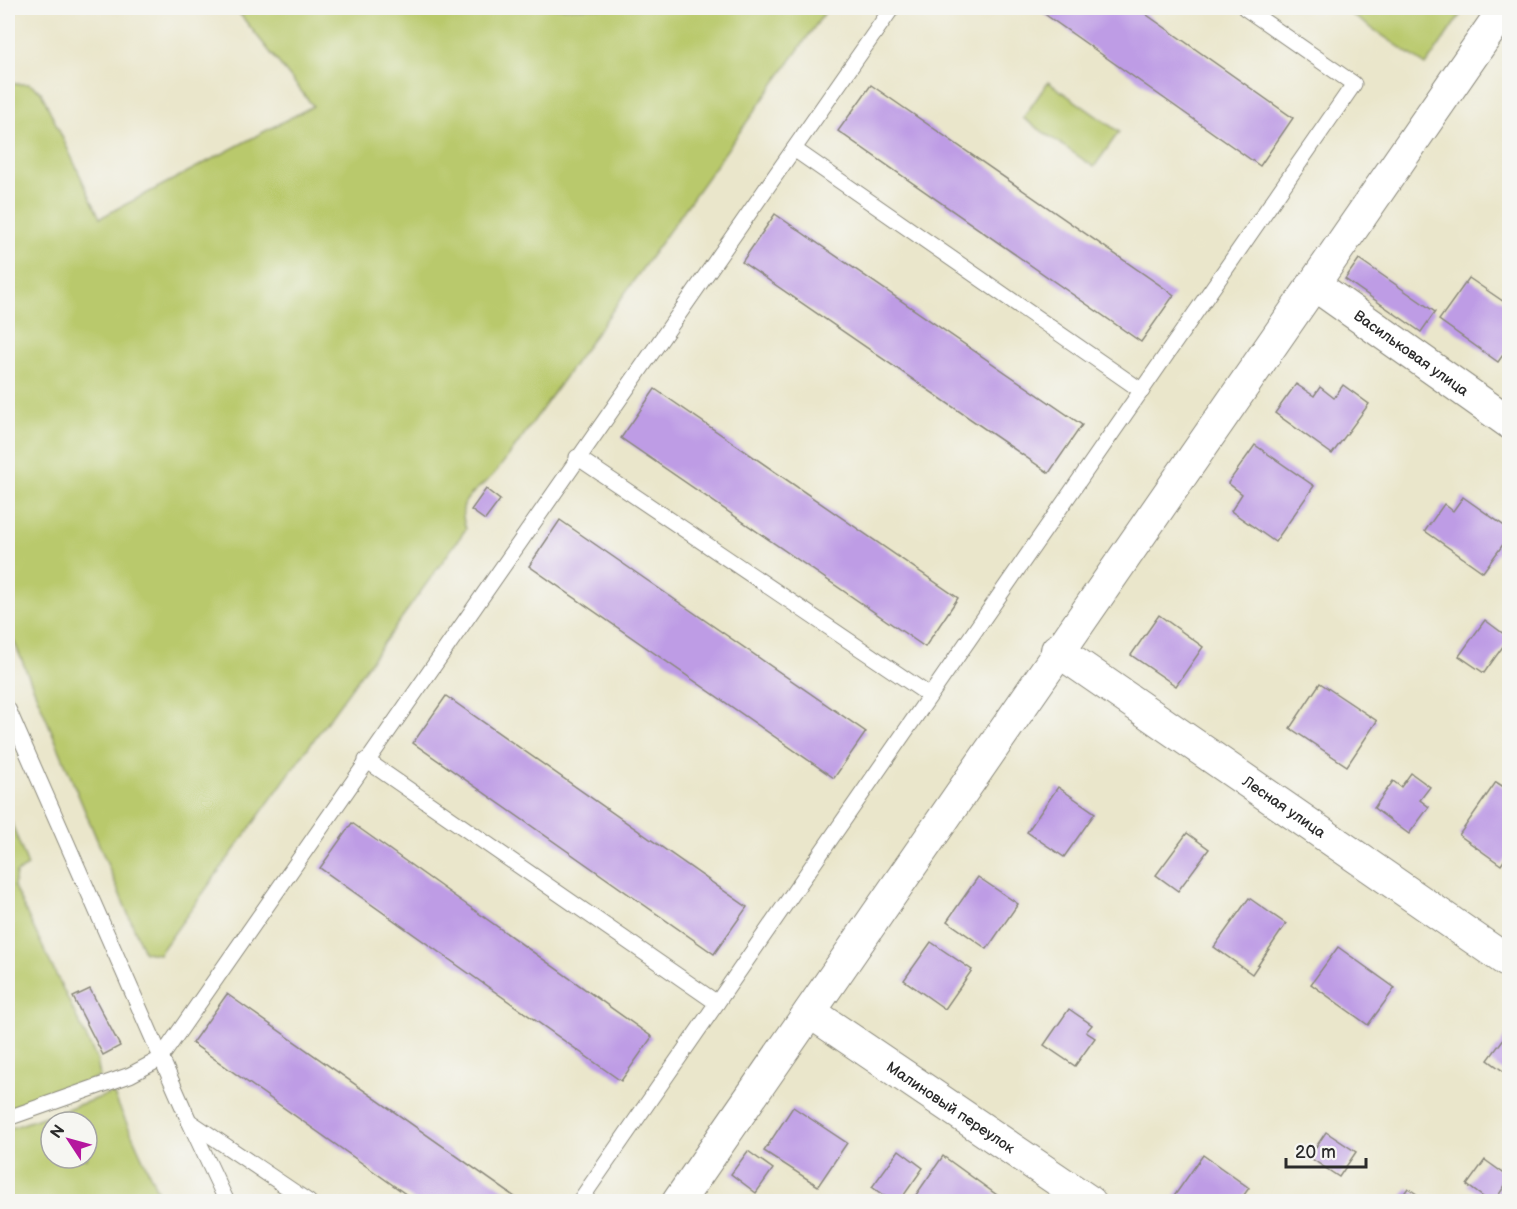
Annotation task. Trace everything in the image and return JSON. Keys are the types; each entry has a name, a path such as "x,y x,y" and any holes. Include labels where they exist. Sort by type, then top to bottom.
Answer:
{"street":[{"path":"678,1202 1058,650 1315,285 1505,8"},
{"name":"Васильковая улица","path":"1315,285 1509,423"},
{"name":"Лесная улица","path":"1058,650 1509,963"},
{"name":"Малиновый переулок","path":"810,1012 1090,1202"}],"lane":[{"path":"8,1118 130,1075 160,1059 577,457 892,8"},
{"path":"579,1202 1354,84 1245,8"},
{"path":"794,149 1142,391"},
{"path":"577,457 929,695"},
{"path":"8,709 160,1059 227,1202"},
{"path":"366,760 717,1004"},
{"path":"189,1121 309,1202"}],"green space":[{"path":"235,8 828,8 513,450 492,476 467,499 463,511 466,529 159,954 144,952 8,627 8,77 14,84 29,84 41,92 100,218 313,106"},
{"path":"1342,8 1465,8 1426,65"},
{"path":"1048,82 1119,132 1094,167 1023,118"},
{"path":"8,814 28,866 16,873 14,887 97,1060 100,1077 8,1109"},
{"path":"113,1093 162,1201 8,1201 8,1129 39,1118 39,1170 99,1170 99,1110 63,1110"}],"building":[{"path":"1036,8 1137,8 1293,118 1260,166"},
{"path":"871,85 1174,295 1141,342 838,131"},
{"path":"775,214 1082,425 1049,473 742,262"},
{"path":"1359,259 1435,312 1421,332 1345,279"},
{"path":"1469,278 1510,306 1506,316 1510,319 1510,345 1498,362 1439,320"},
{"path":"1296,384 1314,396 1320,387 1334,398 1343,385 1369,404 1332,454 1275,413"},
{"path":"655,389 958,598 925,647 621,438"},
{"path":"1255,445 1314,486 1275,542 1231,511 1242,494 1228,483"},
{"path":"486,489 500,500 485,520 471,510"},
{"path":"1463,497 1510,530 1510,535 1483,572 1425,531 1444,504 1453,511"},
{"path":"560,520 866,732 834,778 529,566"},
{"path":"1159,615 1203,647 1176,686 1131,655"},
{"path":"1485,620 1509,638 1484,673 1459,656"},
{"path":"1320,683 1377,721 1347,766 1290,728"},
{"path":"446,696 747,907 714,954 413,743"},
{"path":"1411,773 1430,787 1420,800 1429,807 1409,834 1374,808 1393,781 1401,787"},
{"path":"1496,782 1510,791 1510,852 1501,865 1459,835"},
{"path":"1058,787 1095,813 1064,857 1027,832"},
{"path":"352,823 652,1037 621,1081 320,868"},
{"path":"1187,833 1209,849 1178,891 1156,875"},
{"path":"978,877 1018,904 987,949 947,921"},
{"path":"1249,898 1286,924 1252,974 1214,947"},
{"path":"931,942 972,970 945,1009 904,980"},
{"path":"1338,947 1395,988 1368,1025 1311,984"},
{"path":"90,989 120,1046 103,1055 73,997"},
{"path":"227,994 522,1202 417,1202 192,1043"},
{"path":"1069,1009 1092,1025 1086,1032 1095,1038 1075,1066 1044,1045"},
{"path":"1510,1030 1510,1076 1488,1060"},
{"path":"793,1107 847,1143 818,1186 764,1151"},
{"path":"1326,1132 1356,1152 1339,1177 1309,1157"},
{"path":"899,1150 923,1168 899,1202 893,1202 872,1187"},
{"path":"748,1151 773,1169 756,1193 731,1174"},
{"path":"1203,1155 1249,1188 1239,1202 1170,1202"},
{"path":"943,1156 1001,1198 998,1202 911,1202"},
{"path":"1485,1160 1510,1178 1494,1202 1490,1202 1467,1185"},
{"path":"1408,1188 1428,1202 1398,1202"}]}
